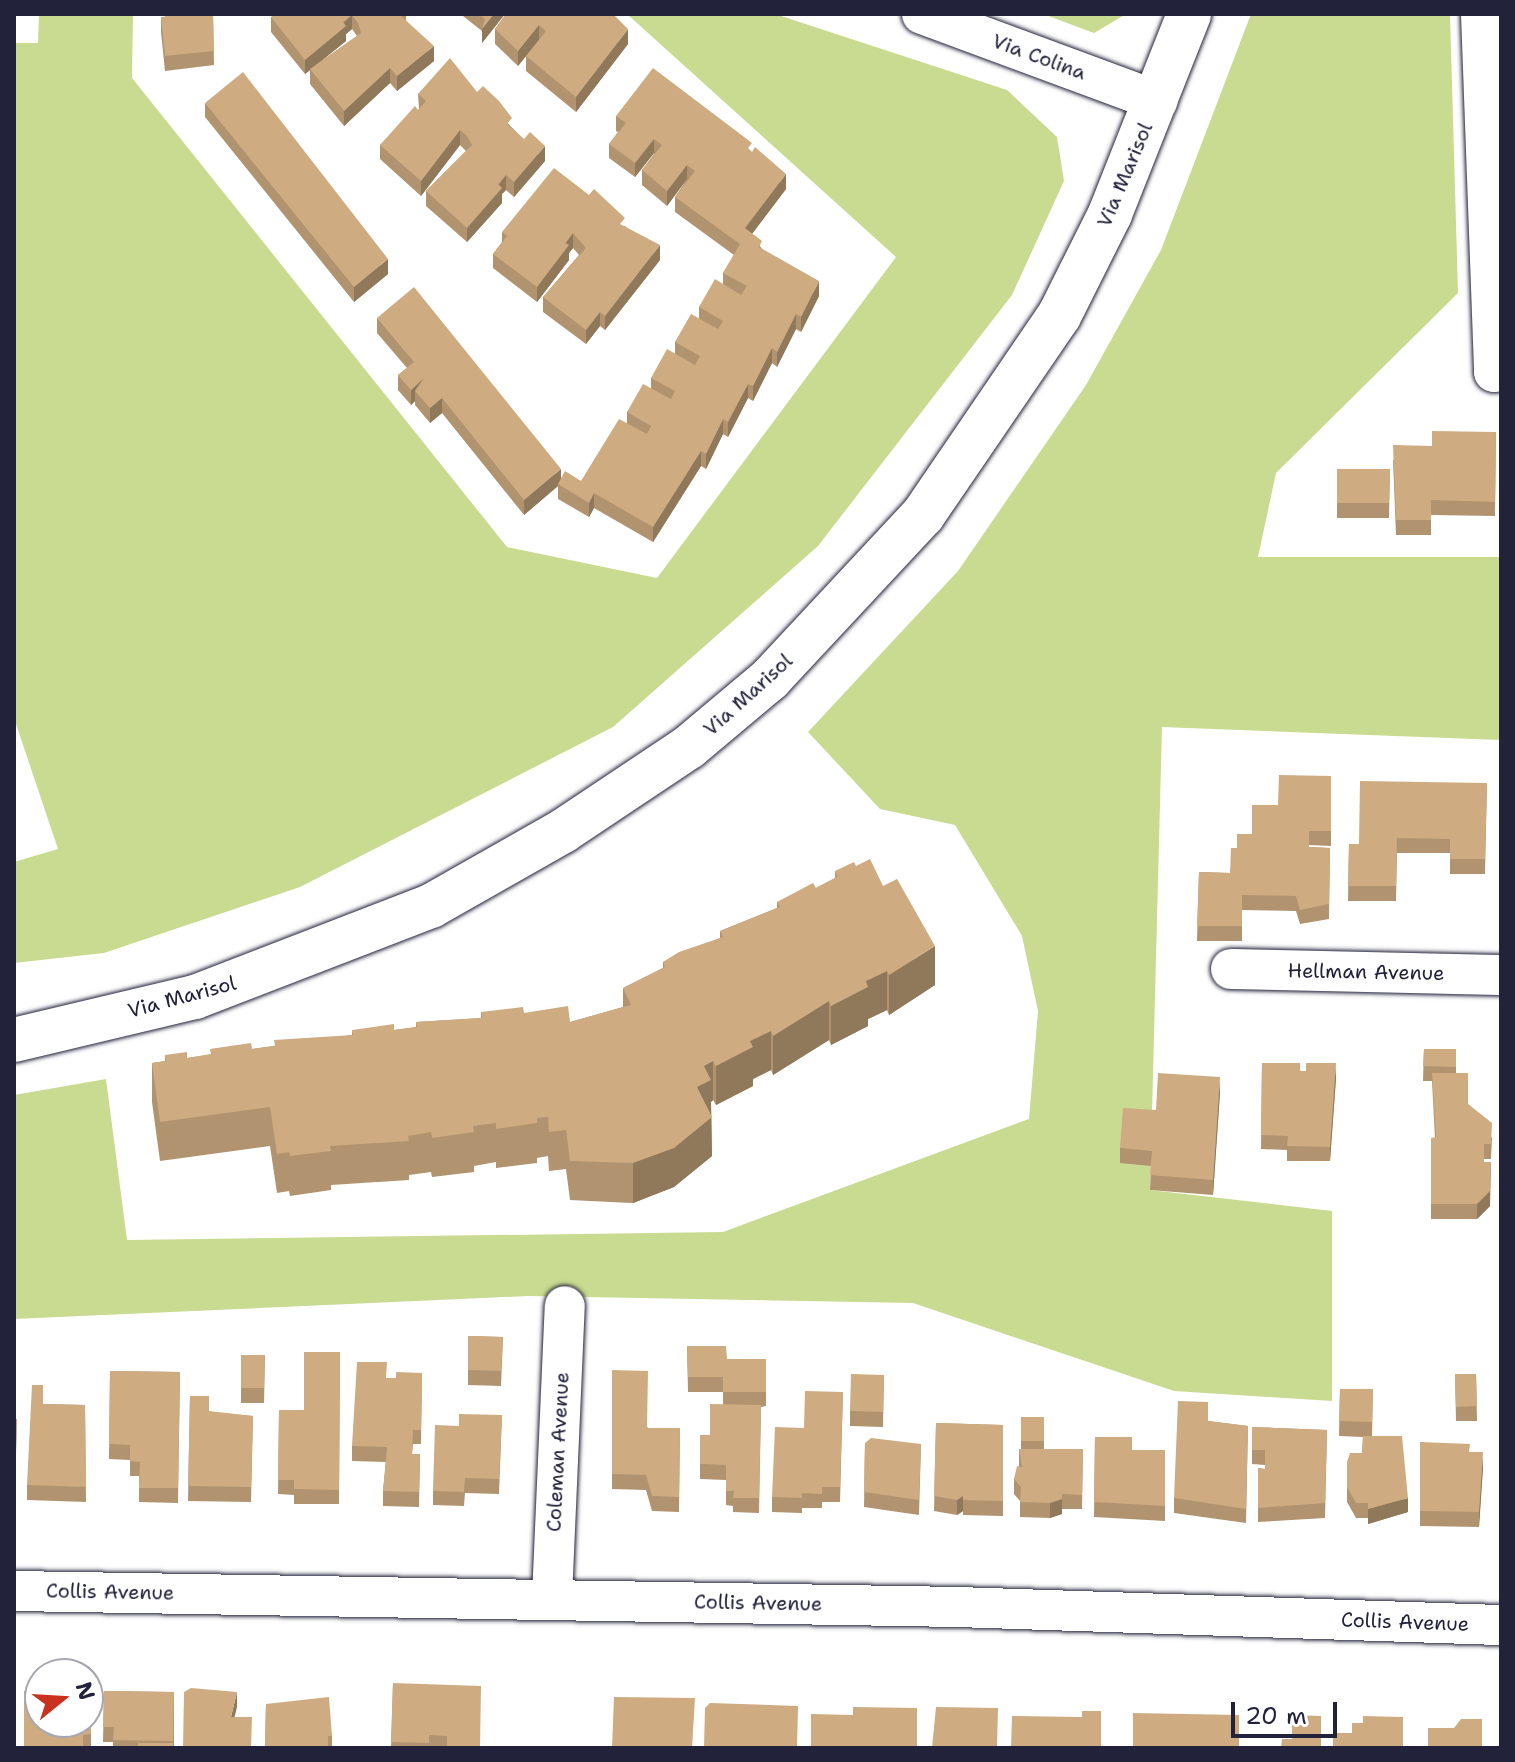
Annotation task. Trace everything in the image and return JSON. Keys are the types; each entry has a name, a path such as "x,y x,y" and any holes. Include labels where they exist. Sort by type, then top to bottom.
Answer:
{"street":[{"name":"Via Colina","path":"922,14 1157,101"},
{"name":"Via Marisol","path":"14,1040 195,997 431,906 540,845 689,747 770,679 849,598 923,515 1059,316 1110,214 1189,14"},
{"path":"1481,14 1498,372"},
{"name":"Hellman Avenue","path":"1231,969 1501,975"},
{"name":"Coleman Avenue","path":"552,1598 565,1306"},
{"name":"Collis Avenue","path":"14,1591 552,1598 1501,1625"}],"green space":[{"path":"39,14 133,14 132,78 507,547 657,578 896,257 627,14 775,14 1007,90 1057,137 1064,181 1012,295 818,546 613,727 300,887 104,953 14,963 14,862 58,849 14,718 14,43 38,43"},
{"path":"1043,14 1126,14 1094,33"},
{"path":"1251,14 1450,14 1458,293 1276,473 1258,557 1501,557 1501,740 1162,727 1150,1190 1332,1211 1332,1401 1174,1391 913,1303 528,1296 14,1319 14,1095 106,1079 127,1240 723,1232 1029,1119 1038,1011 1022,936 955,825 880,809 808,732 958,571 1086,385 1161,250"}],"building":[{"path":"165,14 213,14 214,51 165,56 161,17"},
{"path":"275,14 403,14 401,16 434,46 397,76 390,68 344,111 310,69 361,33 358,23 352,15 343,22 346,26 305,60 271,17"},
{"path":"479,14 494,14 482,29 485,19"},
{"path":"506,14 613,14 628,29 576,97 526,56 546,31 539,25 518,51 495,29"},
{"path":"450,58 477,92 483,86 499,101 512,118 507,124 524,139 530,132 545,146 514,182 506,175 498,184 502,188 467,228 426,191 472,145 467,136 460,130 421,181 380,145 415,106 418,110 426,101 418,94"},
{"path":"653,68 752,143 748,148 752,152 755,147 786,174 745,228 762,241 759,247 819,281 801,317 796,314 777,352 772,348 753,386 748,384 728,422 723,419 706,454 701,451 653,527 594,493 589,503 558,484 565,471 581,481 619,419 647,434 651,426 627,412 643,384 671,399 675,391 651,378 667,349 695,365 700,356 675,342 691,314 718,329 723,321 699,307 715,279 741,295 747,286 723,273 740,244 675,197 695,171 687,165 667,191 642,170 662,145 654,139 635,163 609,144 626,123 616,116"},
{"path":"243,72 388,259 354,287 205,103"},
{"path":"554,168 589,195 594,189 625,218 620,224 660,245 605,316 600,312 586,330 543,297 586,248 573,233 565,243 569,245 537,287 493,254 507,236 502,232"},
{"path":"414,287 561,469 524,500 442,398 430,408 415,391 424,378 411,390 398,375 414,362 377,318"},
{"path":"1432,431 1496,432 1495,502 1431,500 1431,520 1396,520 1393,445 1432,446"},
{"path":"1337,469 1390,469 1389,503 1337,503"},
{"path":"1279,775 1331,776 1331,831 1309,831 1309,847 1330,848 1329,904 1300,910 1296,896 1242,895 1242,926 1197,926 1199,872 1230,873 1231,848 1237,848 1237,834 1252,834 1252,805 1278,805"},
{"path":"1360,781 1487,783 1485,859 1450,859 1450,839 1397,838 1396,886 1348,886 1349,844 1359,844"},
{"path":"870,859 883,886 897,879 935,946 889,975 887,971 866,981 868,987 831,1006 829,1001 773,1036 771,1031 750,1041 753,1047 716,1066 713,1061 704,1066 711,1080 697,1087 712,1117 674,1148 633,1163 570,1161 566,1130 549,1132 548,1117 537,1118 537,1123 496,1129 496,1123 473,1126 474,1132 432,1138 431,1132 408,1136 409,1141 330,1146 331,1151 290,1156 289,1152 277,1154 270,1107 160,1122 152,1063 166,1061 165,1055 187,1052 187,1058 211,1054 210,1049 251,1043 252,1049 275,1046 274,1040 353,1035 352,1030 394,1024 394,1030 417,1027 416,1022 482,1018 481,1012 523,1007 524,1013 568,1006 570,1022 631,1005 623,988 665,967 663,962 679,952 723,937 720,931 780,907 777,902 813,883 816,888 837,877 835,871"},
{"path":"1424,1049 1456,1049 1456,1067 1423,1066"},
{"path":"1262,1063 1300,1063 1300,1071 1306,1071 1306,1063 1336,1063 1330,1147 1287,1146 1288,1136 1261,1135"},
{"path":"1158,1073 1220,1077 1213,1180 1150,1175 1152,1151 1120,1148 1123,1108 1156,1110"},
{"path":"1432,1073 1468,1073 1468,1104 1492,1123 1491,1144 1484,1144 1484,1162 1491,1162 1490,1191 1477,1204 1431,1204 1431,1138 1436,1137"},
{"path":"468,1336 503,1337 501,1371 468,1370"},
{"path":"687,1346 726,1346 727,1359 766,1359 766,1392 723,1392 723,1377 688,1377"},
{"path":"304,1352 340,1352 339,1490 294,1489 294,1480 278,1480 279,1410 304,1410"},
{"path":"241,1355 265,1355 264,1388 241,1388"},
{"path":"357,1362 387,1362 386,1378 396,1378 396,1372 422,1373 421,1430 413,1430 412,1454 420,1454 419,1492 383,1491 387,1447 352,1446"},
{"path":"612,1370 648,1371 647,1428 680,1428 679,1497 652,1496 646,1475 612,1474"},
{"path":"110,1371 180,1372 178,1488 139,1488 140,1462 130,1461 130,1445 109,1444"},
{"path":"851,1374 884,1375 883,1412 850,1411"},
{"path":"1455,1374 1476,1374 1477,1406 1456,1407"},
{"path":"32,1385 43,1385 43,1404 85,1405 86,1487 27,1485"},
{"path":"1340,1389 1373,1389 1372,1422 1339,1421"},
{"path":"805,1391 843,1392 840,1487 822,1487 822,1494 802,1493 802,1498 772,1497 775,1427 804,1428"},
{"path":"190,1396 209,1396 209,1411 253,1416 251,1487 188,1486"},
{"path":"1178,1401 1208,1402 1208,1421 1248,1426 1246,1509 1174,1498"},
{"path":"710,1404 761,1405 759,1498 733,1498 734,1491 726,1491 726,1465 700,1464 700,1435 710,1435"},
{"path":"459,1414 502,1415 499,1479 465,1478 464,1492 433,1491 435,1425 459,1426"},
{"path":"1021,1417 1044,1417 1044,1441 1021,1441"},
{"path":"14,1419 17,1419 15,1478 14,1478"},
{"path":"936,1423 1003,1425 1003,1501 934,1496"},
{"path":"1252,1427 1327,1430 1325,1503 1258,1508 1258,1468 1265,1469 1265,1450 1252,1450"},
{"path":"1363,1436 1402,1436 1408,1498 1368,1509 1368,1503 1356,1503 1347,1487 1347,1462 1350,1453 1362,1453"},
{"path":"1095,1437 1132,1437 1132,1450 1165,1450 1165,1506 1094,1502"},
{"path":"871,1438 921,1444 919,1500 864,1492 865,1443"},
{"path":"1420,1442 1470,1444 1469,1452 1483,1452 1479,1512 1420,1511"},
{"path":"1019,1449 1083,1449 1082,1495 1062,1494 1062,1499 1050,1503 1020,1502 1021,1487 1014,1479 1017,1466 1022,1467"},
{"path":"393,1683 481,1686 480,1748 447,1748 447,1736 429,1735 429,1743 391,1742"},
{"path":"191,1688 237,1692 231,1717 252,1717 251,1748 183,1748 184,1692"},
{"path":"104,1691 174,1692 173,1741 113,1740 114,1727 104,1727"},
{"path":"329,1697 332,1736 328,1736 328,1748 265,1748 266,1704"},
{"path":"614,1697 695,1698 692,1748 612,1748"},
{"path":"710,1703 798,1706 797,1748 704,1748 705,1708"},
{"path":"853,1707 917,1708 917,1748 811,1748 811,1714 853,1715"},
{"path":"936,1707 998,1708 997,1748 932,1748"},
{"path":"1082,1711 1101,1711 1101,1748 1011,1748 1012,1716 1082,1717"},
{"path":"1133,1713 1239,1715 1239,1748 1133,1748"},
{"path":"1292,1715 1321,1716 1321,1748 1281,1748 1282,1739 1292,1739"},
{"path":"1363,1716 1403,1717 1403,1748 1333,1748 1333,1733 1352,1733 1352,1723 1363,1723"},
{"path":"1461,1719 1482,1719 1482,1748 1428,1748 1428,1728 1454,1728"},
{"path":"24,1738 83,1738 83,1748 24,1748"},
{"path":"138,1743 173,1743 173,1748 138,1748"}]}
